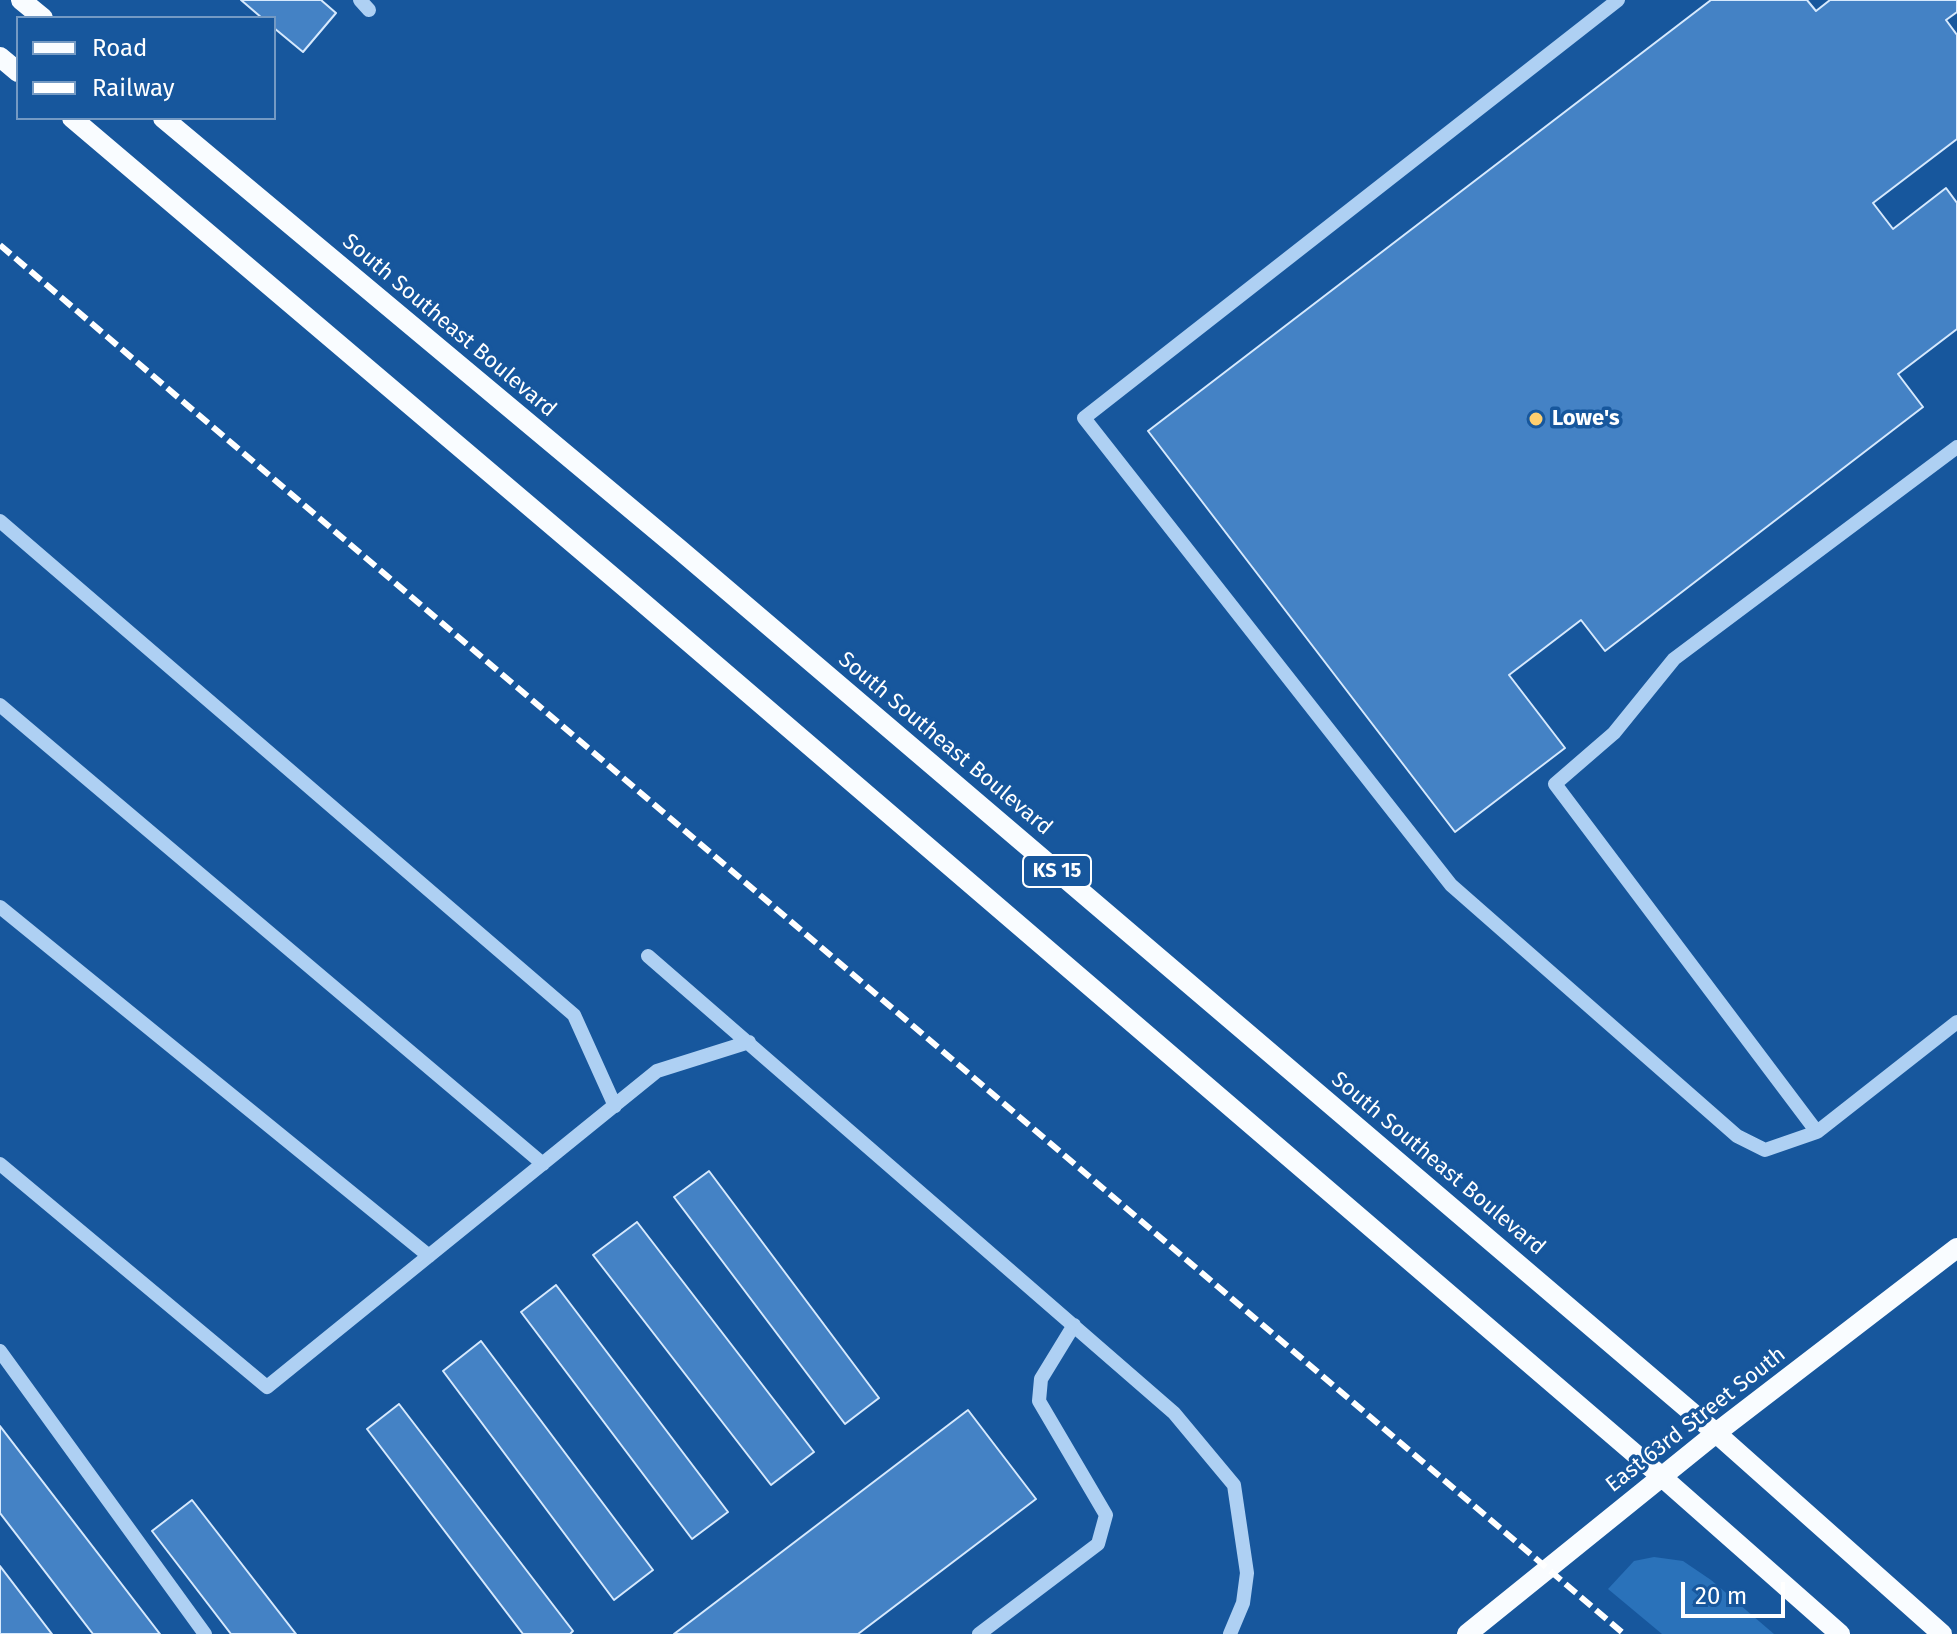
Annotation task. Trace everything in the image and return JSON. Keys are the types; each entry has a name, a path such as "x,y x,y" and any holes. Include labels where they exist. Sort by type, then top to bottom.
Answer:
{"main road":[{"path":"21,0 41,16"},
{"path":"0,57 16,70"},
{"name":"KS 15","path":"74,120 622,585 1662,1477 1840,1634"},
{"name":"South Southeast Boulevard","path":"165,120 679,549 1716,1433 1942,1634"},
{"name":"East 63rd Street South","path":"1467,1634 1716,1433 1957,1248"}],"street":[{"path":"1618,0 1084,418 1451,885 1737,1136 1765,1150 1817,1132 1957,1022"},
{"path":"1817,1132 1555,784 1614,733 1674,659 1957,447"},
{"path":"0,521 574,1015 615,1106"},
{"path":"0,705 543,1164"},
{"path":"0,907 429,1256"},
{"path":"648,956 1174,1413 1234,1485 1247,1573 1243,1603 1230,1634"},
{"path":"0,1164 267,1387 657,1071 749,1042"},
{"path":"979,1634 1098,1544 1106,1515 1039,1401 1041,1379 1074,1325"},
{"path":"0,1351 205,1634"}],"shaded area":[{"path":"1654,1557 1683,1561 1711,1580 1774,1634 1662,1634 1608,1589 1634,1561"}],"building":[{"path":"241,0 321,0 336,13 303,52 276,30 276,16 260,16"},
{"name":"Lowe's","path":"1711,0 1807,0 1816,11 1830,0 1957,0 1957,12 1946,20 1957,35 1957,139 1873,203 1893,229 1946,188 1957,203 1957,329 1898,374 1923,407 1605,651 1581,620 1509,675 1565,748 1455,832 1148,431"},
{"path":"709,1171 879,1398 845,1424 674,1197"},
{"path":"637,1222 814,1452 771,1485 593,1255"},
{"path":"556,1285 728,1512 692,1539 521,1312"},
{"path":"481,1341 653,1570 614,1600 443,1371"},
{"path":"399,1404 573,1631 570,1634 523,1634 367,1429"},
{"path":"968,1410 1036,1499 858,1634 674,1634"},
{"path":"0,1426 160,1634 93,1634 0,1513"},
{"path":"192,1500 296,1634 231,1634 152,1531"},
{"path":"0,1566 52,1634 0,1634"}],"railway":[{"path":"0,245 1624,1634"}],"place":[{"name":"Lowe's","path":"1536,419"}]}
